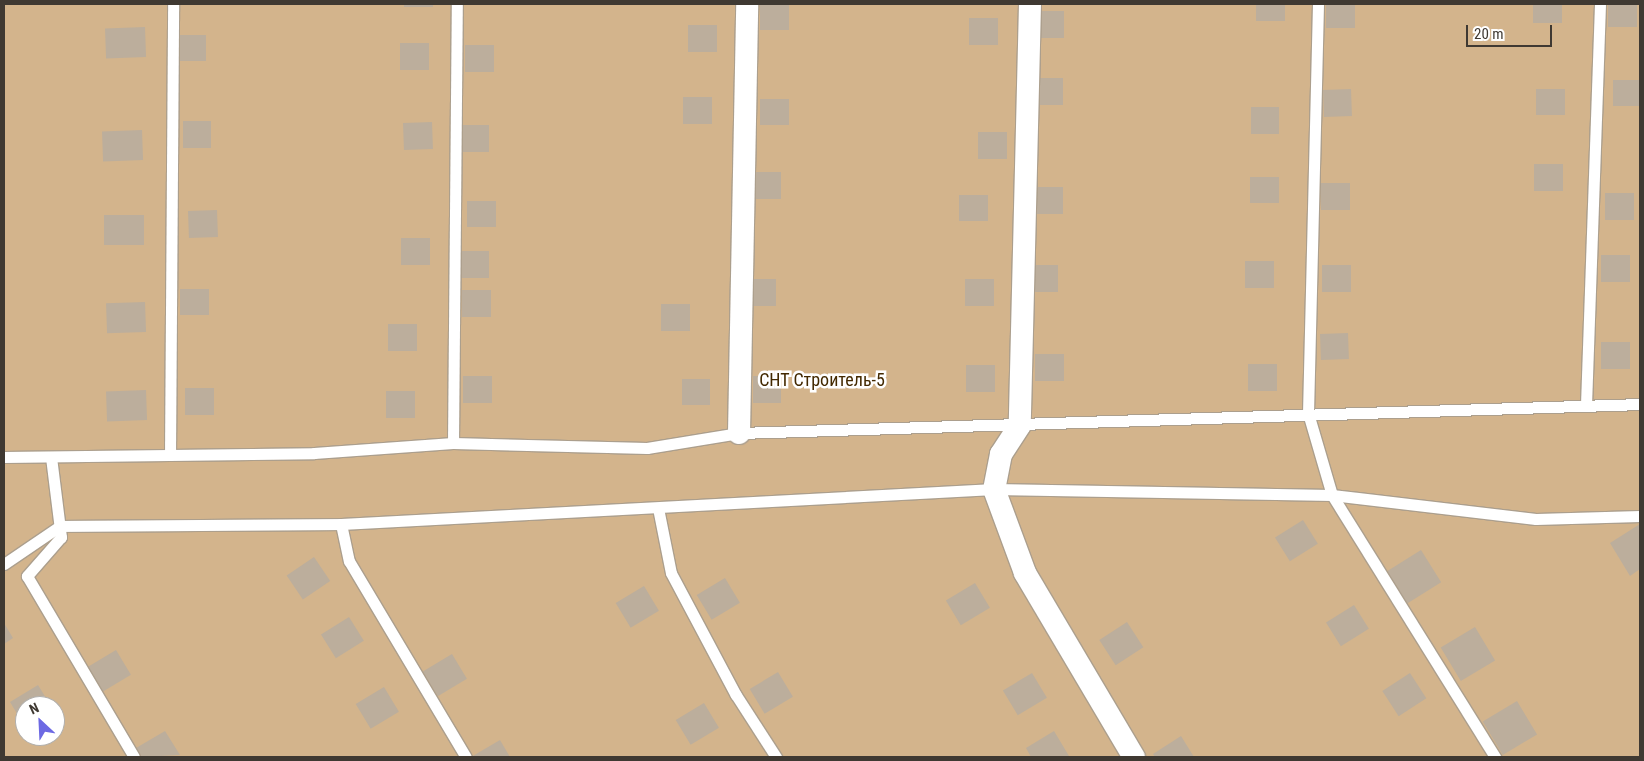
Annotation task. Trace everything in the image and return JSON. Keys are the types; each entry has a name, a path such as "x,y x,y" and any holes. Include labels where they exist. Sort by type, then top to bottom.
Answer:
{"street":[{"path":"739,433 747,4"},
{"path":"1030,4 1020,425 1001,454 994,489 1024,573 1134,757"}],"lane":[{"path":"170,455 173,4"},
{"path":"452,443 457,4"},
{"path":"1318,4 1308,413 1332,494 1495,757"},
{"path":"1586,405 1600,4"},
{"path":"4,458 314,453 452,443 647,448 739,433 1020,425 1308,413 1640,404"},
{"path":"51,457 61,538 27,576 134,757"},
{"path":"4,564 60,526 342,524 994,489 1332,494 1536,519 1640,516"},
{"path":"658,508 671,573 736,696 776,757"},
{"path":"342,524 349,561 466,757"}],"green space":[{"name":"СНТ Строитель-5","path":"4,4 1640,4 1640,757 4,757"}],"building":[{"path":"404,4 433,4 433,7 404,7"},
{"path":"760,4 789,4 789,30 760,30"},
{"path":"1256,4 1285,4 1285,21 1256,21"},
{"path":"1326,4 1355,4 1355,28 1326,28"},
{"path":"1533,4 1562,4 1562,23 1533,23"},
{"path":"1608,4 1637,4 1637,27 1608,27"},
{"path":"1035,11 1064,11 1064,38 1035,38"},
{"path":"969,18 998,18 998,45 969,45"},
{"path":"688,25 717,25 717,52 688,52"},
{"path":"145,27 146,57 106,58 105,28"},
{"path":"177,35 206,35 206,61 177,61"},
{"path":"400,43 429,43 429,70 400,70"},
{"path":"465,45 494,45 494,72 465,72"},
{"path":"1034,78 1063,78 1063,105 1034,105"},
{"path":"1613,80 1640,80 1640,106 1613,106"},
{"path":"1351,89 1352,116 1324,117 1323,90"},
{"path":"1536,89 1565,89 1565,115 1536,115"},
{"path":"683,97 712,97 712,124 683,124"},
{"path":"760,99 789,99 789,125 760,125"},
{"path":"1251,107 1279,107 1279,134 1251,134"},
{"path":"183,121 211,121 211,148 183,148"},
{"path":"432,122 433,149 404,150 403,123"},
{"path":"460,125 489,125 489,152 460,152"},
{"path":"142,130 143,160 103,161 102,131"},
{"path":"978,132 1007,132 1007,159 978,159"},
{"path":"1534,164 1563,164 1563,191 1534,191"},
{"path":"752,172 781,172 781,199 752,199"},
{"path":"1250,177 1279,177 1279,203 1250,203"},
{"path":"1321,183 1350,183 1350,210 1321,210"},
{"path":"1034,187 1063,187 1063,214 1034,214"},
{"path":"1605,193 1634,193 1634,220 1605,220"},
{"path":"959,195 988,195 988,221 959,221"},
{"path":"467,201 496,201 496,227 467,227"},
{"path":"217,210 218,237 189,238 188,211"},
{"path":"104,215 144,215 144,245 104,245"},
{"path":"401,238 430,238 430,265 401,265"},
{"path":"460,251 489,251 489,278 460,278"},
{"path":"1601,255 1630,255 1630,282 1601,282"},
{"path":"1245,261 1274,261 1274,288 1245,288"},
{"path":"1029,265 1058,265 1058,292 1029,292"},
{"path":"1322,265 1351,265 1351,292 1322,292"},
{"path":"748,279 776,279 776,306 748,306"},
{"path":"965,279 994,279 994,306 965,306"},
{"path":"180,289 209,289 209,315 180,315"},
{"path":"462,290 491,290 491,317 462,317"},
{"path":"145,302 146,332 107,333 106,303"},
{"path":"661,304 690,304 690,331 661,331"},
{"path":"388,324 417,324 417,351 388,351"},
{"path":"1348,333 1349,359 1321,360 1320,334"},
{"path":"1601,342 1630,342 1630,369 1601,369"},
{"path":"1035,354 1064,354 1064,381 1035,381"},
{"path":"1248,364 1277,364 1277,391 1248,391"},
{"path":"966,365 995,365 995,392 966,392"},
{"path":"463,376 492,376 492,403 463,403"},
{"path":"753,376 781,376 781,403 753,403"},
{"path":"682,379 710,379 710,405 682,405"},
{"path":"185,388 214,388 214,415 185,415"},
{"path":"146,390 147,420 107,421 106,391"},
{"path":"386,391 415,391 415,418 386,418"},
{"path":"1303,520 1318,544 1290,561 1275,537"},
{"path":"1640,524 1640,569 1630,576 1610,543"},
{"path":"1421,550 1441,582 1407,603 1387,571"},
{"path":"314,557 330,581 303,599 287,575"},
{"path":"725,578 740,603 712,620 697,595"},
{"path":"975,583 990,608 961,625 946,601"},
{"path":"644,586 659,611 631,628 616,603"},
{"path":"1354,605 1369,629 1341,646 1326,622"},
{"path":"349,617 364,641 336,658 321,634"},
{"path":"1127,622 1143,647 1116,665 1099,640"},
{"path":"4,623 13,638 4,644"},
{"path":"1475,627 1495,660 1461,681 1441,648"},
{"path":"116,650 131,675 102,692 87,668"},
{"path":"452,654 467,679 438,696 423,672"},
{"path":"778,672 793,697 765,714 750,689"},
{"path":"1032,673 1047,698 1018,715 1003,691"},
{"path":"1410,673 1426,698 1399,716 1382,691"},
{"path":"38,685 45,696 20,696"},
{"path":"384,687 399,712 371,729 356,704"},
{"path":"15,699 15,710 10,702"},
{"path":"1517,701 1537,734 1503,755 1483,722"},
{"path":"704,703 719,728 691,745 676,720"},
{"path":"165,731 180,755 142,757 136,748"},
{"path":"1054,731 1069,756 1031,757 1026,748"},
{"path":"1181,736 1194,757 1155,757 1153,754"},
{"path":"500,740 510,757 471,757"}]}
